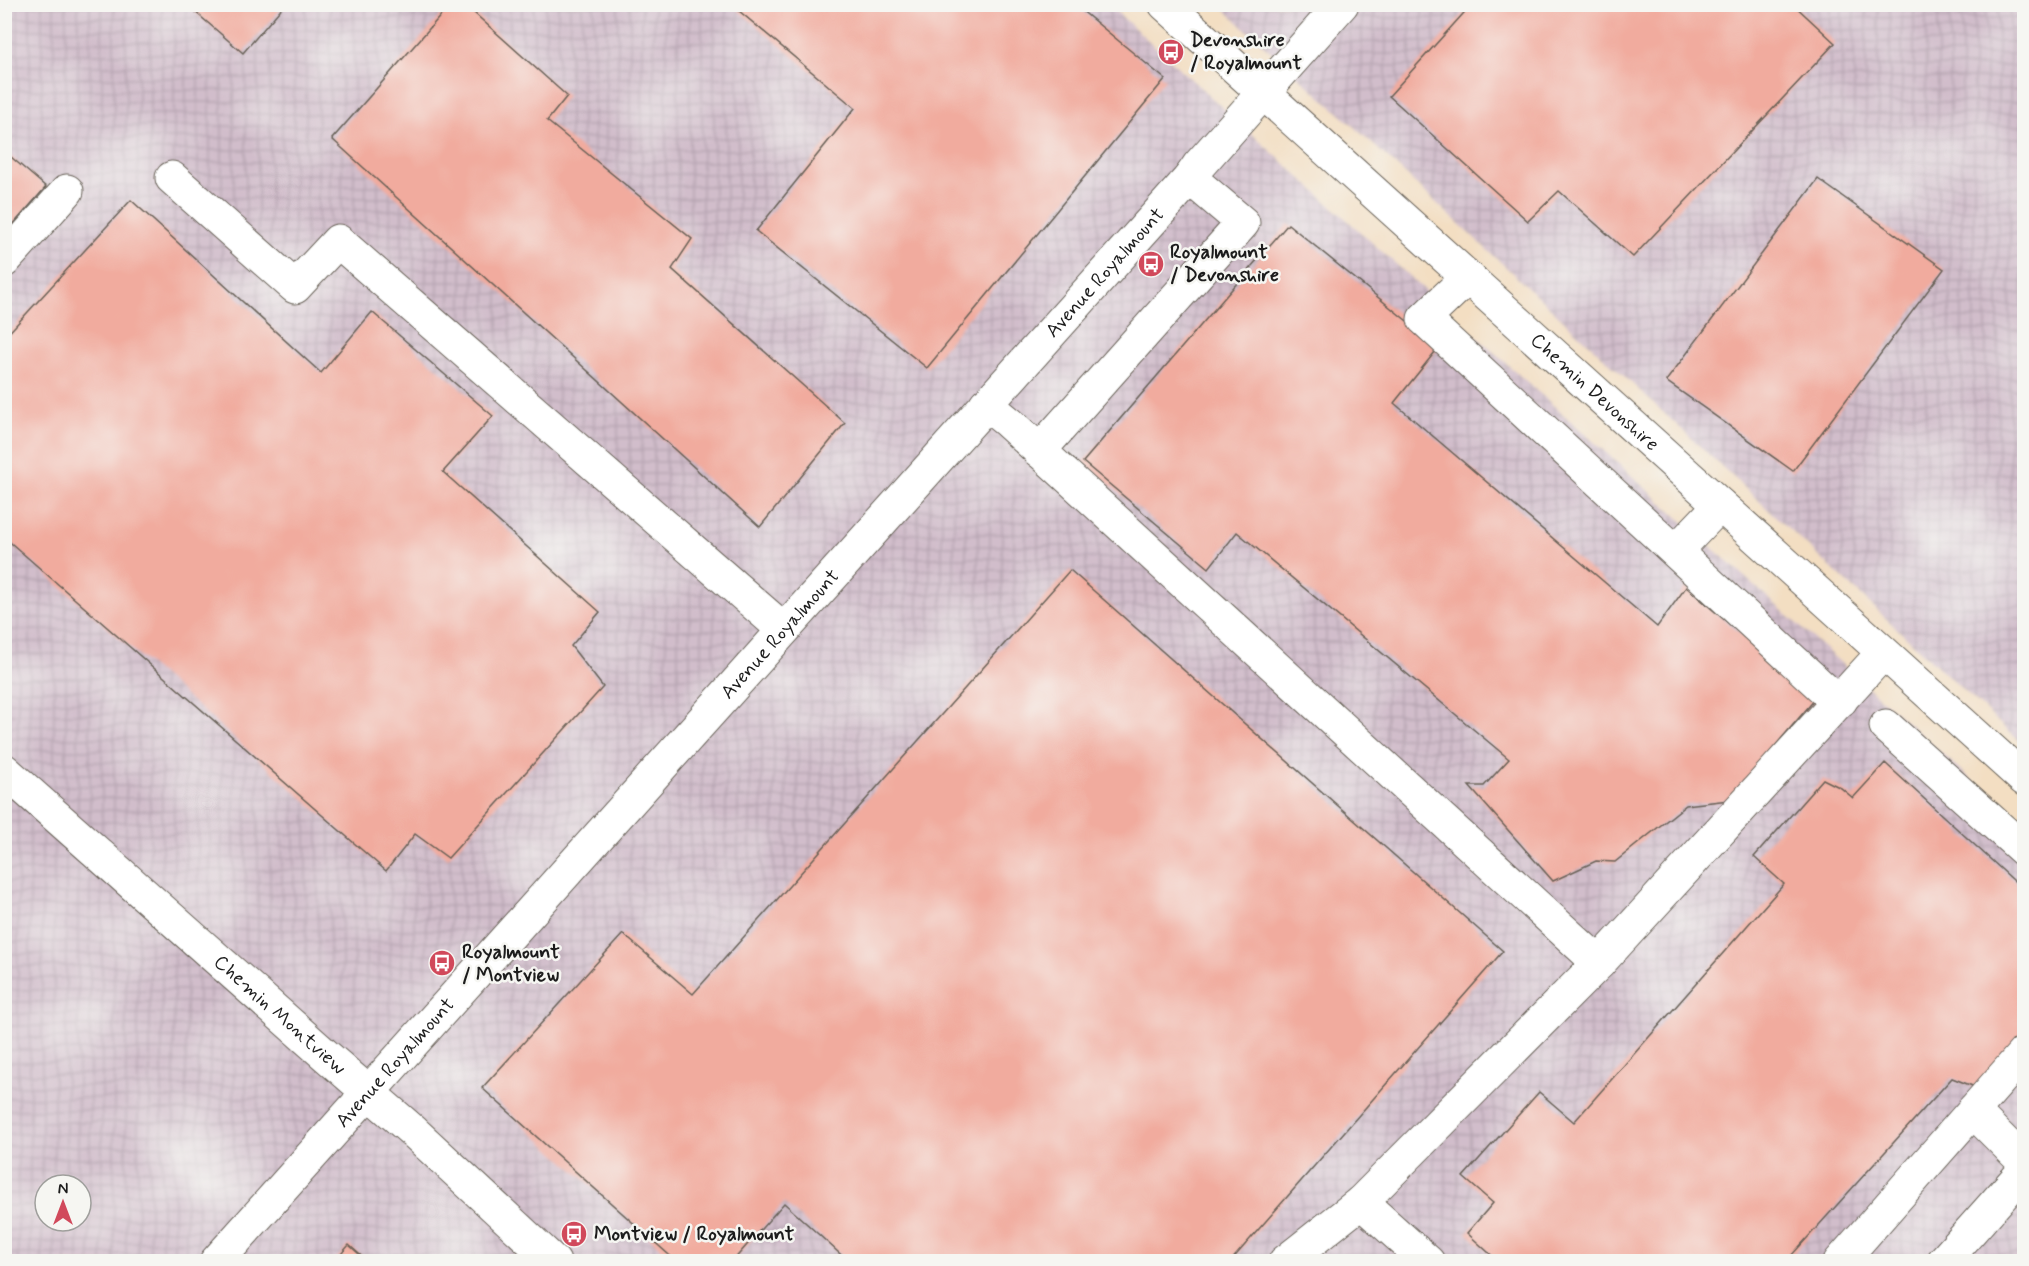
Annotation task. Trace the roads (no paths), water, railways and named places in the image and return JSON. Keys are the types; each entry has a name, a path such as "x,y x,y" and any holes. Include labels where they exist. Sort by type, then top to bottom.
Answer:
{"street":[{"name":"Chemin Devonshire","path":"1165,4 2025,779"},
{"name":"Avenue Royalmount","path":"216,1262 1190,178 1342,4"},
{"path":"172,178 295,287 338,241 783,629"},
{"path":"1039,451 1243,223 1190,178"},
{"path":"4,261 67,191"},
{"path":"1468,277 1424,319 1838,702"},
{"path":"986,404 1599,963"},
{"path":"1676,551 1720,505"},
{"path":"1285,1262 1361,1202 1599,963 1883,653"},
{"path":"1887,726 2025,850"},
{"name":"Chemin Montview","path":"4,770 368,1091 554,1262"},
{"path":"1840,1262 2025,1053"},
{"path":"1973,1111 2025,1162"},
{"path":"1943,1262 2025,1171"},
{"path":"1361,1202 1428,1262"}],"place":[{"name":"Devonshire / Royalmount","path":"1171,52"},
{"name":"Royalmount / Devonshire","path":"1151,264"},
{"name":"Royalmount / Montview","path":"442,963"},
{"name":"Montview / Royalmount","path":"574,1234"}]}
